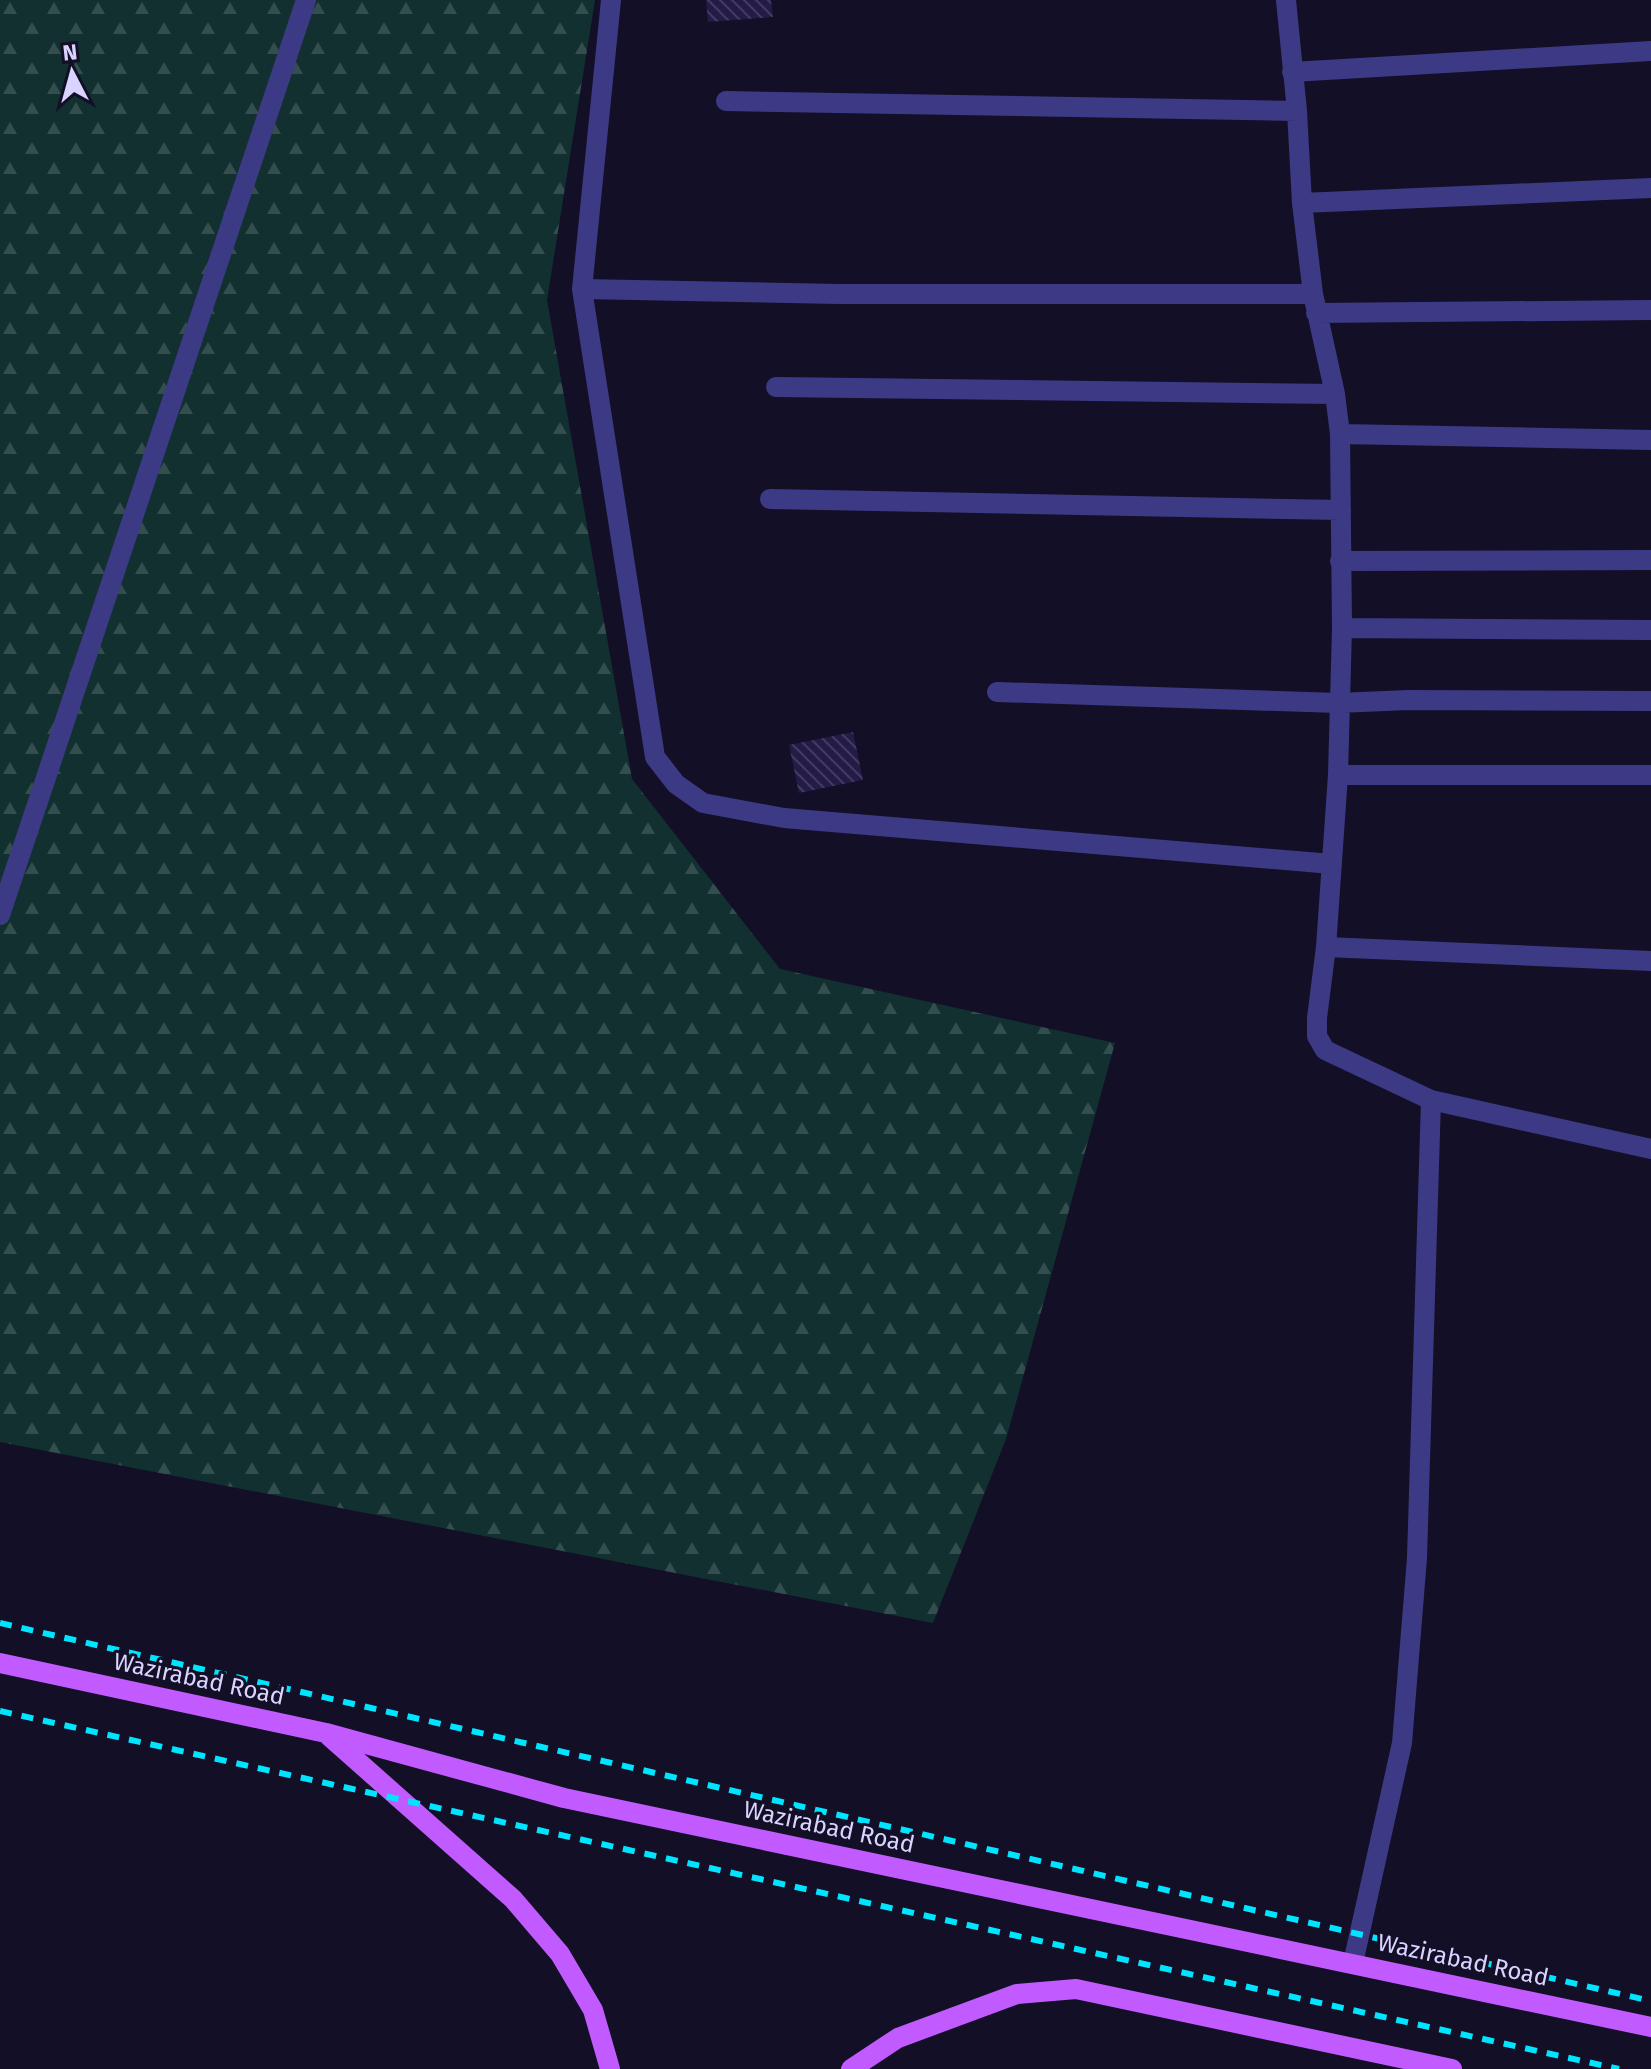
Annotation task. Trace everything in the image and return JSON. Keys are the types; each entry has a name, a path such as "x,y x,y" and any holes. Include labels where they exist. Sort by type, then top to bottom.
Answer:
{"main road":[{"name":"Wazirabad Road","path":"0,1663 326,1733 564,1798 1651,2027"},
{"path":"326,1733 513,1899 560,1954 593,2010 610,2069"},
{"path":"851,2069 898,2038 1017,1994 1076,1989 1452,2069"}],"street":[{"path":"0,915 306,0"},
{"path":"611,0 582,289 655,757 676,784 703,803 784,818 1332,864"},
{"path":"1286,0 1302,203 1315,304 1335,394 1340,434 1342,628 1338,775 1317,1036 1325,1050 1431,1100 1651,1149"},
{"path":"1292,72 1651,51"},
{"path":"726,101 1297,111"},
{"path":"1302,203 1651,188"},
{"path":"582,289 855,294 1018,292 1315,304 1651,310"},
{"path":"776,387 1335,394"},
{"path":"1340,434 1651,440"},
{"path":"770,499 1341,510"},
{"path":"1340,561 1651,560"},
{"path":"1342,628 1651,630"},
{"path":"997,692 1338,703 1423,700 1651,701"},
{"path":"1338,775 1651,775"},
{"path":"1326,947 1651,961"},
{"path":"1353,1963 1402,1743 1417,1558 1431,1100"}],"green space":[{"path":"0,0 595,0 547,300 632,779 780,969 1115,1043 1006,1439 933,1623 0,1442"}],"building":[{"path":"706,0 771,0 773,17 708,22"},
{"path":"853,732 863,780 799,793 789,745"}],"railway":[{"path":"0,1623 1651,2001"},
{"path":"0,1711 1619,2069"}]}
